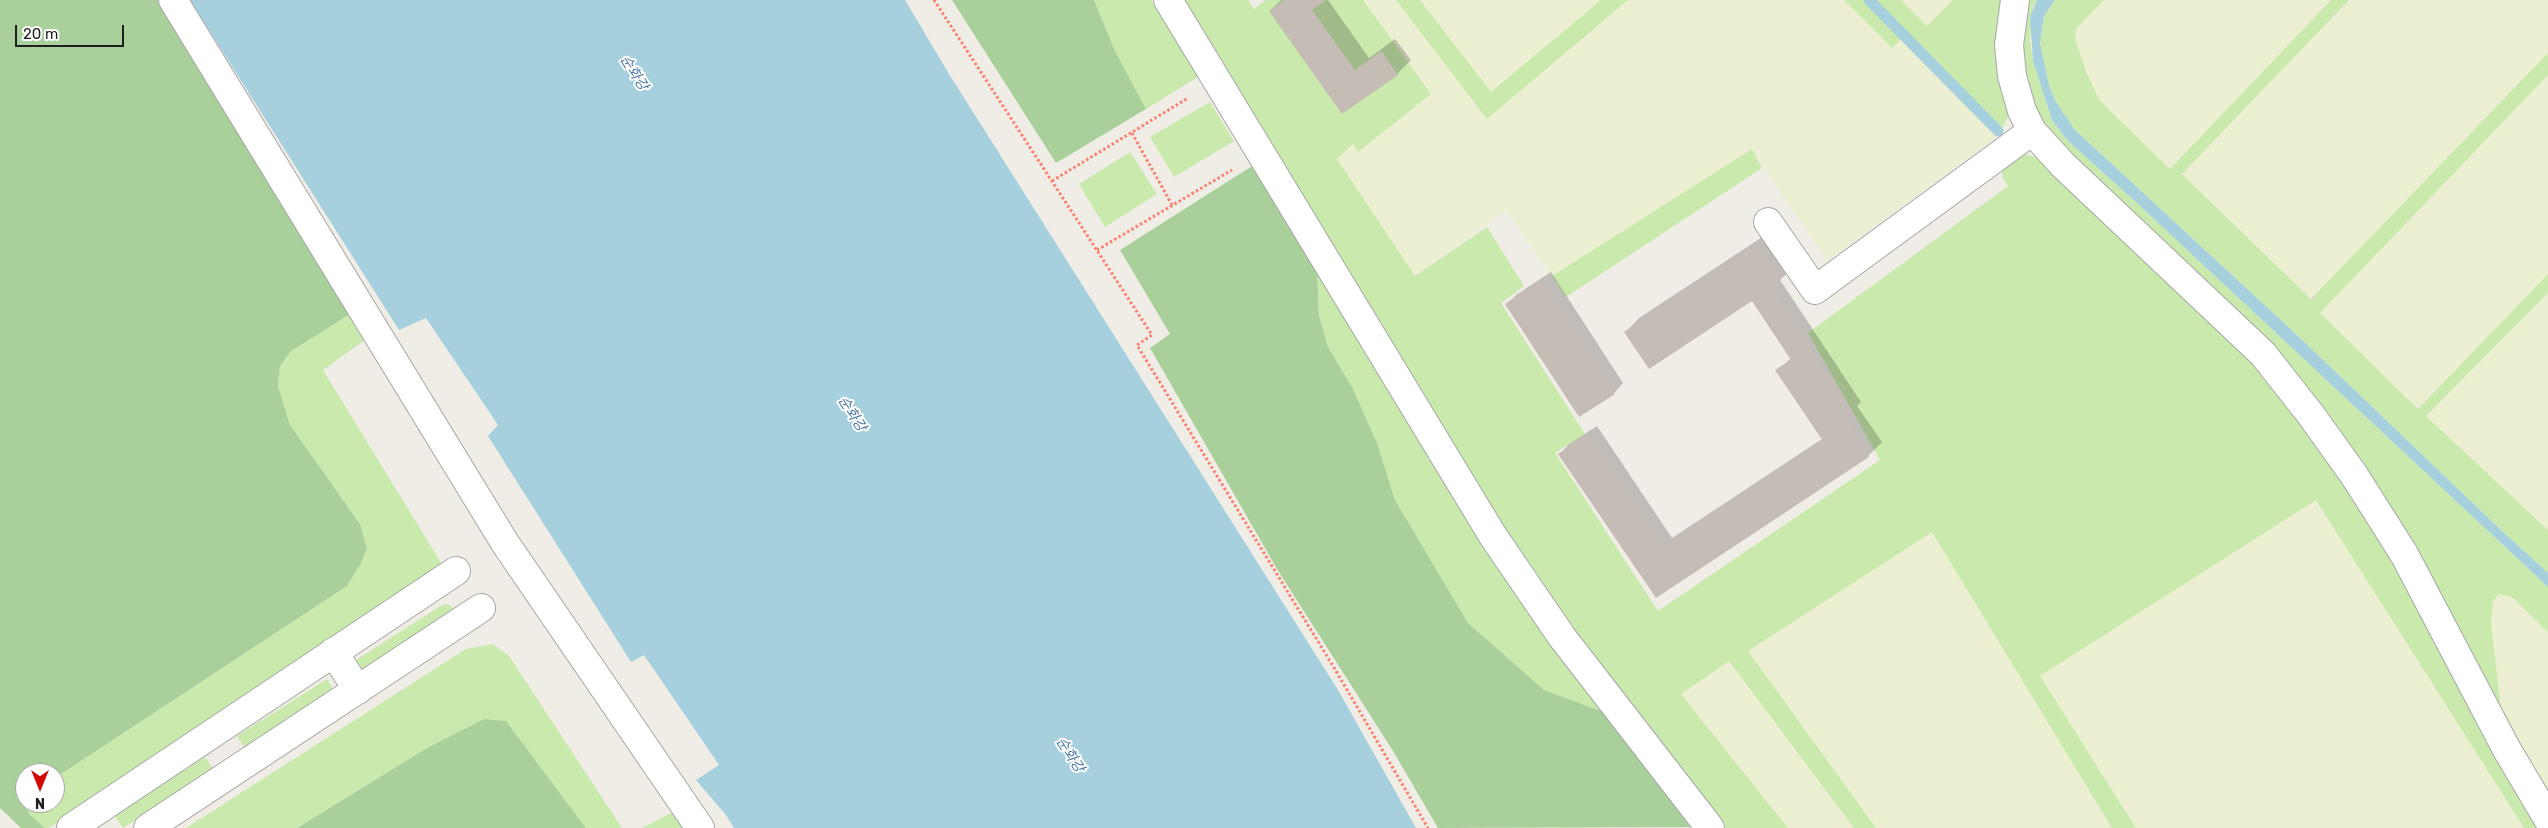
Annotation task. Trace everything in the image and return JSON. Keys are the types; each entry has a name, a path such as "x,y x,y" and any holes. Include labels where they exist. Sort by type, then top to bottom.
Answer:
{"street":[{"path":"173,0 505,543 700,828"},
{"path":"1168,0 1493,536 1562,637 1710,828"},
{"path":"2016,0 2011,18 2009,45 2012,76 2022,111 2032,131 2063,165 2263,354 2311,415 2354,475 2404,554 2506,748 2548,819"},
{"path":"1768,222 1815,290 2032,131"},
{"path":"71,828 456,571"},
{"path":"148,828 481,608"},
{"path":"333,652 358,690"},
{"path":"210,735 234,771"}],"path":[{"path":"934,0 1152,335 1137,345 1333,666 1428,828"},
{"path":"1052,181 1216,81"},
{"path":"1132,133 1172,205"},
{"path":"1098,250 1261,152"}],"green space":[{"path":"0,0 158,0 350,314 290,352 280,366 278,386 290,425 360,524 367,548 361,563 347,586 65,771 65,763 15,763 15,813 29,813 45,828 21,828 0,808"},
{"path":"952,0 1094,0 1115,51 1146,109 1056,163"},
{"path":"1094,0 1151,0 1198,77 1146,109 1115,51"},
{"path":"1182,0 1248,0 1254,9 1266,0 1363,0 1431,94 1358,152 1353,144 1337,159 1415,276 1487,227 1524,286 1501,303 1585,434 1555,453 1658,611 1880,460 1808,333 2008,186 2003,178 2001,168 2023,154 2044,159 2280,389 2394,554 2541,828 2524,828 2316,500 2040,676 2136,828 2112,828 1932,532 1748,651 1876,828 1854,828 1729,661 1681,694 1788,828 1723,828 1581,640 1497,522"},
{"path":"1363,0 1396,0 1487,119 1628,0 1844,0 1892,47 1902,38 1996,137 1827,261 1752,150 1552,276 1507,210 1415,276 1337,159 1353,144 1358,152 1431,94"},
{"path":"1396,0 1420,0 1491,92 1601,0 1628,0 1487,119"},
{"path":"1420,0 1601,0 1491,92"},
{"path":"1844,0 1865,0 1902,38 1892,48"},
{"path":"1874,0 1901,0 1927,26 1953,0 2005,0 2008,117 2001,131"},
{"path":"1901,0 1953,0 1927,26"},
{"path":"2022,0 2037,0 2033,7 2030,40 2033,61 2052,120 2067,140 2548,587 2548,632 2512,597 2499,594 2493,601 2491,622 2503,727 2352,461 2052,137 2036,112 2022,72"},
{"path":"2055,0 2104,0 2076,29 2075,39 2087,74 2100,101 2170,169 2331,0 2349,0 2182,174 2311,299 2548,53 2548,75 2320,313 2418,409 2548,274 2548,293 2426,416 2548,530 2548,573 2297,335 2074,129 2056,102 2050,89 2040,43 2044,16"},
{"path":"2104,0 2331,0 2170,169 2100,101 2087,74 2075,39 2076,29"},
{"path":"2349,0 2548,0 2548,53 2311,299 2182,174"},
{"path":"2548,75 2548,274 2418,409 2320,313"},
{"path":"1210,102 1234,141 1174,177 1150,137"},
{"path":"1752,149 1762,168 1566,297 1552,276"},
{"path":"1130,152 1157,194 1105,227 1079,184"},
{"path":"1252,166 1317,270 1319,316 1328,347 1353,389 1377,443 1395,500 1468,623 1544,690 1604,712 1694,827 1438,828 1393,751 1277,569 1150,348 1170,334 1120,250"},
{"path":"1317,270 1604,712 1544,690 1468,623 1395,500 1377,443 1353,389 1328,347 1319,316"},
{"path":"2548,293 2548,530 2426,416"},
{"path":"350,314 366,339 323,370 443,566 49,828 45,828 29,813 65,813 65,771 347,586 361,563 367,548 360,524 290,425 278,386 280,366 290,352"},
{"path":"2316,500 2524,828 2136,828 2040,676"},
{"path":"1932,532 2112,828 1876,828 1748,651"},
{"path":"2499,594 2512,597 2548,632 2548,802 2503,727 2491,622 2493,601"},
{"path":"448,604 453,608 453,614 365,673 356,660 442,605"},
{"path":"493,644 509,656 622,828 586,828 506,721 484,719 427,748 297,828 186,828 466,649"},
{"path":"1729,661 1854,828 1788,828 1681,693"},
{"path":"327,679 336,693 246,750 237,736"},
{"path":"484,719 506,721 586,828 297,828 427,748"},
{"path":"205,757 214,770 123,828 114,815"},
{"path":"675,811 686,828 642,828"}],"water":[{"name":"순화강","path":"190,0 905,0 949,74 1338,690 1416,828 734,828 726,815 696,780 719,765 644,655 631,662 488,436 498,425 426,318 399,330"},
{"path":"2037,0 2055,0 2044,16 2040,43 2050,89 2056,102 2074,129 2297,335 2548,573 2548,587 2067,140 2052,120 2033,61 2030,17"}],"building":[{"path":"1284,0 1326,0 1312,10 1355,70 1381,51 1398,75 1342,114 1269,11"},
{"path":"1756,244 1781,281 1770,288 1853,412 1844,418 1869,457 1656,598 1558,454 1587,434 1663,547 1823,441 1775,370 1791,360 1752,301 1649,369 1624,332"},
{"path":"1541,281 1615,394 1579,417 1505,304"}],"waterway":[{"path":"1869,0 1998,131"}]}
